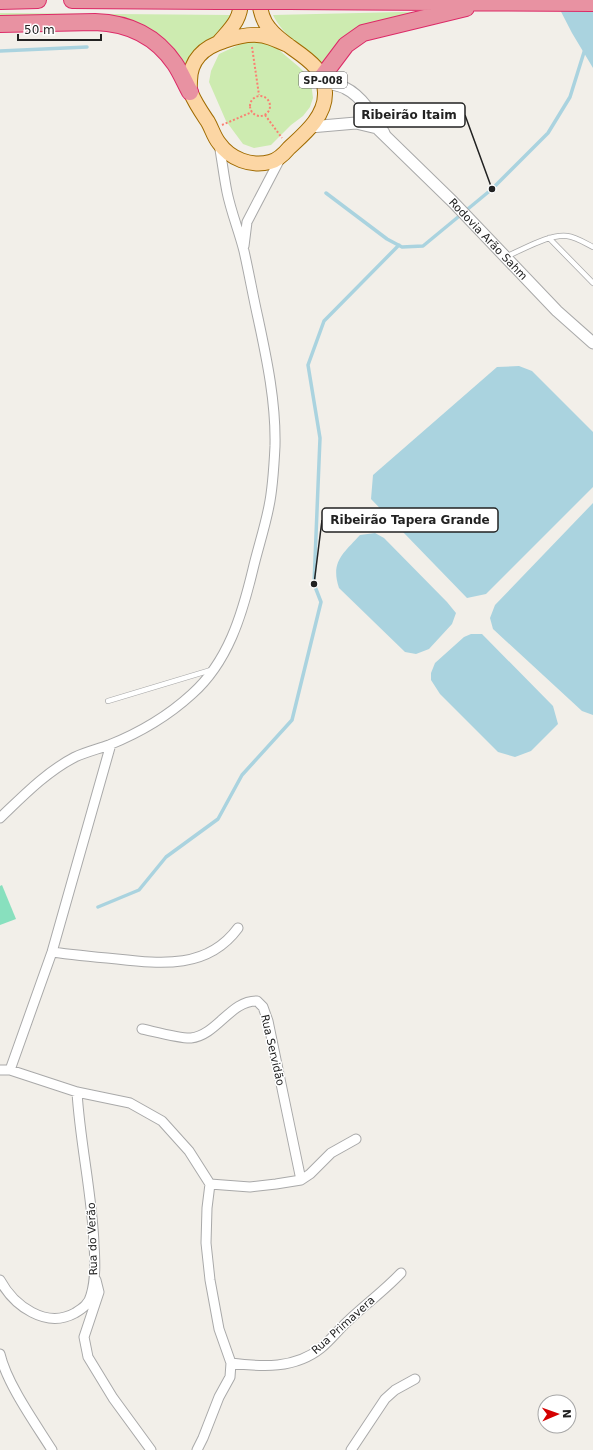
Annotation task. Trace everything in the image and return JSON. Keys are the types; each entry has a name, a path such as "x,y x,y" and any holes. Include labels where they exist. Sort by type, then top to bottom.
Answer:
{"highway":[{"path":"0,1 38,0"},
{"path":"72,0 593,3"},
{"path":"323,79 346,45 363,33 488,2"},
{"path":"0,24 109,22 128,26 147,35 162,48 175,64 190,92"}],"main road":[{"name":"SP-008","path":"219,42 238,17 241,10 241,0"},
{"name":"SP-008","path":"259,0 262,15 272,33 310,61 323,79 325,95 322,109 310,127 285,153 271,162 246,162 233,157 219,143 190,92 190,72 195,61 199,55 219,42 239,36 270,37 288,45"}],"street":[{"name":"Rodovia Arão Sahm","path":"323,79 344,87 352,92 371,112 385,134"},
{"name":"Rodovia Arão Sahm","path":"310,127 356,124 377,128 385,134 453,202 557,311 593,343"},
{"path":"0,818 22,797 57,768 77,756 110,744 136,732 165,715 193,694 215,669 231,641 237,626 248,591 269,507 275,446 274,412 269,374 244,250 228,198 219,143"},
{"path":"244,250 247,222 285,153"},
{"path":"10,1070 52,952 110,744"},
{"path":"52,952 146,962 170,963 191,960 213,951 230,939 238,928"},
{"name":"Rua Servidão","path":"142,1029 190,1038 204,1034 244,1002 257,1001 262,1007 268,1021 301,1180"},
{"path":"0,1070 10,1070 77,1092 130,1103 162,1121 189,1151 210,1184 206,1208 206,1243 210,1280 213,1302 231,1363 230,1377 219,1397 197,1450"},
{"name":"Rua do Verão","path":"0,1280 19,1304 42,1317 52,1318 71,1315 88,1304 93,1290 94,1276 93,1214 79,1121 77,1092"},
{"path":"210,1184 250,1187 301,1180 310,1174 331,1153 356,1139"},
{"name":"Rua Primavera","path":"231,1363 255,1366 275,1365 293,1363 307,1357 321,1348 343,1325 401,1273"},
{"path":"94,1276 99,1292 84,1337 88,1356 113,1398 151,1450"},
{"path":"1,1358 17,1394 52,1450"},
{"path":"350,1450 385,1398 395,1390 415,1379"}],"lane":[{"path":"506,257 549,238 567,236 581,240 593,247"},
{"path":"549,238 593,283"},
{"path":"108,701 215,669"}],"path":[{"path":"250,36 259,95"},
{"path":"259,95 266,97 270,103 270,110 265,115 258,116 252,112 250,105 253,98 259,95"},
{"path":"212,130 252,112"},
{"path":"265,115 285,153"}],"green space":[{"path":"402,12 425,13 361,26 348,33 339,41 323,65 288,36 273,15"},
{"path":"0,13 231,15 220,31 193,53 184,67 169,43 154,33 0,21"},
{"path":"245,42 263,42 273,45 307,75 311,82 313,98 310,107 303,116 291,125 271,145 254,148 243,144 226,121 209,82 211,71 219,54"},
{"path":"2,885 16,919 0,925 0,886"}],"water":[{"path":"555,0 593,0 593,68 572,33"},
{"path":"519,366 532,371 593,432 593,487 486,594 467,598 371,499 373,475 497,367"},
{"path":"593,503 593,715 582,711 493,629 490,618 495,605"},
{"path":"375,533 384,538 456,613 452,624 429,649 416,654 405,652 339,588 336,571 340,558 360,535"},
{"path":"471,634 482,634 553,706 558,724 531,751 515,757 498,752 440,694 431,680 431,673 435,663 464,637"}],"waterway":[{"path":"0,51 87,47"},
{"path":"326,193 387,239 402,247 423,246 492,189 548,133 570,97 585,49"},
{"path":"98,907 139,890 166,857 218,819 242,775 292,720 321,602 314,584 320,438 308,365 324,321 399,245"}],"place":[{"name":"Ribeirão Itaim","path":"492,189"},
{"name":"Ribeirão Tapera Grande","path":"314,584"}]}
